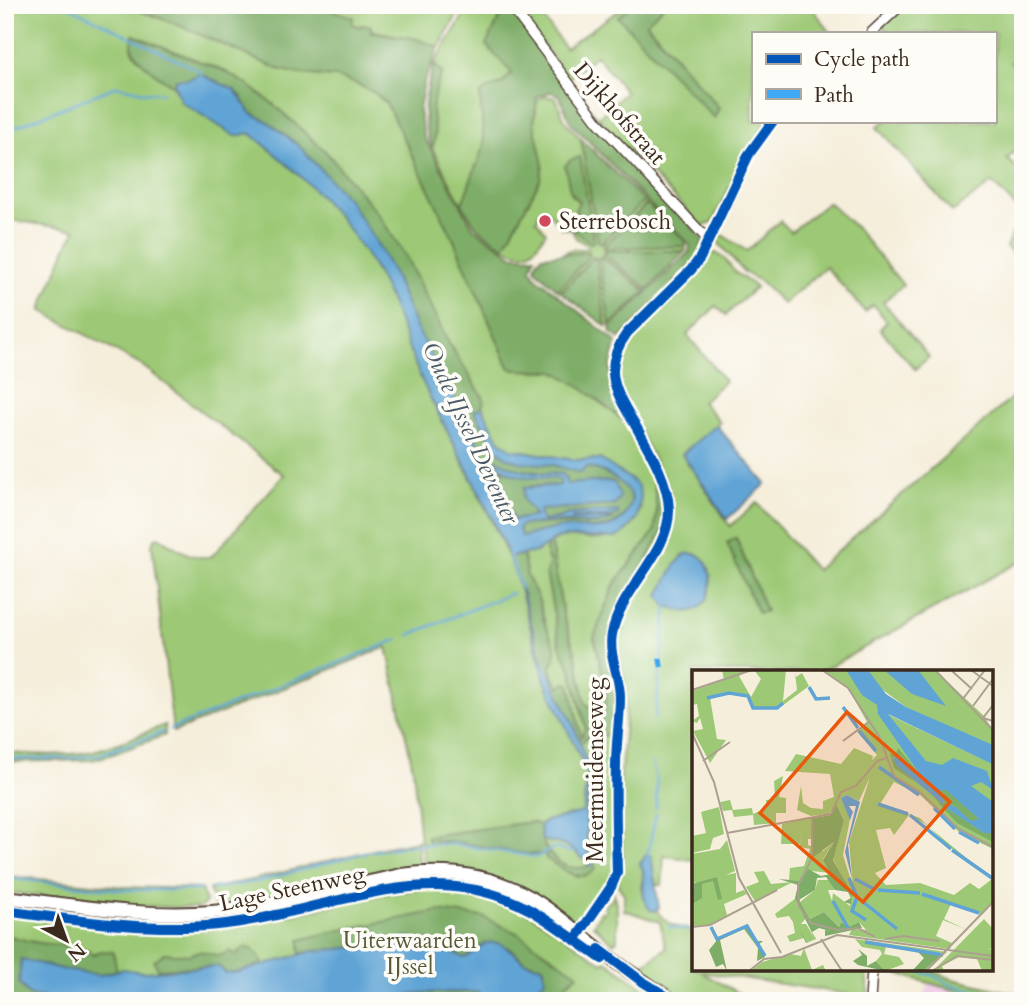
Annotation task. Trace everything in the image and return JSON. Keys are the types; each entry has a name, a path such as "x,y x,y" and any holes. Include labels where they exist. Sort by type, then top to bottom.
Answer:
{"street":[{"name":"Dijkhofstraat","path":"510,5 598,122 709,241"},
{"path":"872,32 901,5"},
{"name":"Meermuidenseweg","path":"579,933 611,887 617,873 616,765 620,696 612,632 629,591 664,534 669,506 658,470 615,386 614,357 627,332 691,270 709,241 749,154 772,122"},
{"name":"Lage Steenweg","path":"5,897 144,913 212,912 263,905 401,875 445,873 480,878 515,890 536,901 640,980 674,1001"},
{"path":"870,1001 872,971"}],"shaded area":[{"path":"930,982 986,999 986,1001 922,1001"}],"green space":[{"path":"5,5 124,5 176,24 278,69 336,77 375,93 386,103 397,122 452,236 509,367 514,370 554,371 578,385 633,428 652,466 657,510 654,532 614,585 594,637 606,699 604,711 598,713 585,703 577,659 563,614 551,544 568,537 605,538 632,526 641,508 633,481 600,459 574,460 511,449 499,440 482,407 484,399 448,342 406,257 376,211 326,152 248,85 224,71 134,35 138,58 235,136 250,133 304,180 351,232 384,287 420,377 488,513 521,587 545,681 587,772 584,812 546,821 540,825 531,822 428,836 428,841 477,844 527,855 546,854 546,858 575,876 595,866 586,843 585,832 590,773 580,746 586,737 590,740 615,732 616,873 583,923 572,922 543,901 424,864 413,769 387,647 173,732 152,544 154,539 158,537 191,555 212,556 284,475 144,367 41,310 68,243 76,230 5,219"},
{"path":"124,5 325,5 325,8 353,17 352,24 360,27 371,26 371,32 414,38 439,47 424,82 419,111 424,137 474,229 514,256 535,257 531,269 536,277 615,341 610,367 633,428 578,385 554,371 514,370 509,367 452,236 386,103 375,93 336,77 278,69 176,24"},
{"path":"325,5 463,5 439,47 351,24 353,18 324,8"},
{"path":"470,5 506,5 512,73 502,83 491,88 484,145 462,204 432,148 435,135 432,108 442,73 434,64"},
{"path":"506,5 542,53 703,240 699,257 620,339 611,333 610,328 689,252 690,245 571,123 559,95 550,92 537,97 534,123 543,165 540,180 504,247 477,228 462,204 484,145 480,95 485,90 502,84 512,73 486,45"},
{"path":"514,5 534,5 565,48 625,6 630,7 618,16 719,108 646,22 665,5 810,5 830,32 752,32 752,122 766,122 747,152 712,223 702,226 598,118 626,92 596,55 568,79"},
{"path":"632,5 665,5 646,23 719,108 714,118 618,17"},
{"path":"902,5 1023,5 1023,49 1011,62 1023,75 1023,143 1007,159 1023,174 1023,264 1006,247 1022,213 992,183 952,212 877,127 883,122 996,122 996,32 888,32 881,24"},
{"path":"133,35 224,71 248,85 326,152 376,211 406,257 448,342 484,399 482,407 475,411 495,447 579,473 587,467 615,479 624,485 631,501 629,510 621,519 603,528 558,529 522,537 518,528 523,525 581,524 612,519 572,519 608,517 583,513 541,521 539,510 615,505 612,481 566,484 566,477 523,470 502,470 560,479 560,485 531,486 526,503 535,516 514,520 468,423 416,327 394,275 348,199 299,146 267,121 251,113 240,95 200,74 188,79 176,79 174,85 156,75 134,52"},
{"path":"434,64 442,73 433,102 435,135 432,148 426,126 425,106"},
{"path":"545,96 556,98 565,121 581,139 598,241 602,243 644,201 647,204 604,248 686,246 685,251 604,252 648,289 646,291 600,257 610,325 606,326 596,258 593,257 561,292 558,290 590,255 588,252 562,254 572,249 588,249 588,246 576,238 571,229 561,228 546,209 536,220 546,232 534,249 519,253 504,247 540,180 534,123 537,101","holes":["580,157 594,241 591,243 565,223 579,216 579,202 572,196 567,173"]},
{"path":"581,139 644,201 601,243 598,242"},
{"path":"580,157 594,241 591,243 564,223 567,215 576,219 579,216 575,210 579,202 570,190 565,166 570,160"},
{"path":"828,202 856,228 903,285 883,302 929,357 915,369 880,329 887,321 873,305 865,312 826,267 783,304 761,282 744,272 717,241 719,233 747,251 780,221 791,232"},
{"path":"647,204 685,241 686,246 604,248 604,246"},
{"path":"685,251 648,289 603,253"},
{"path":"588,252 590,255 558,290 535,269 542,256"},
{"path":"716,253 724,258 735,272 756,287 726,315 716,306 687,335 725,381 702,402 720,422 682,454 730,526 757,503 816,570 1023,388 1023,560 824,670 692,670 692,860 664,856 662,885 655,884 651,856 640,863 643,870 642,889 655,911 672,925 692,930 692,971 866,971 868,1001 861,1001 862,996 701,972 752,1001 689,1001 652,981 638,969 666,948 660,922 624,910 624,894 617,884 623,862 620,784 627,692 616,633 620,617 643,572 668,487 628,410 615,373 623,343 705,254","holes":["736,538 766,611 758,613 727,543","694,554 700,557 705,602 698,608 686,611 682,556"]},
{"path":"593,257 596,258 606,326 561,292"},
{"path":"599,257 646,291 610,325"},
{"path":"652,466 662,487 665,506 663,531 612,623 617,684 615,732 590,740 586,737 580,746 540,656 509,557 523,555 527,576 555,646 555,658 551,667 554,678 560,687 565,683 570,684 581,737 586,728 571,669 560,646 546,573 550,562 546,555 547,546 551,544 563,614 577,659 585,703 598,713 604,710 606,699 594,637 614,585 654,532 657,510"},
{"path":"736,538 766,611 758,613 727,543"},
{"path":"547,546 546,555 550,561 560,646 571,669 586,729 580,738 576,713 550,667 555,658 538,598 527,576 523,555"},
{"path":"165,725 165,735 92,760 5,762 5,753 60,755 93,751"},
{"path":"532,822 540,825 544,845 556,860 573,868 593,864 596,868 584,876 578,876 546,858 546,854 516,853 458,842 428,841 427,836"},
{"path":"542,840 568,846 586,861 589,867 573,868 560,863 549,853"},
{"path":"418,841 417,867 214,905 209,889 365,852"},
{"path":"5,876 124,887 201,889 206,902 200,908 131,906 5,892"},
{"path":"398,877 471,880 511,890 575,935 573,937 538,911 512,898 461,886 432,884 377,890 258,919 207,924 156,925 5,909 5,901 208,916"},
{"name":"Uiterwaarden IJssel","path":"420,889 463,889 483,893 519,908 602,963 606,961 663,1001 5,1001 5,912 138,927 210,929"},
{"path":"614,893 617,940 613,943 593,925 601,912 606,910 604,907 611,901"},
{"path":"439,911 483,917 517,933 578,974 547,1001 529,1001 543,980 543,966 526,962 508,947 480,946 477,953 464,958 429,943 395,939 382,945 300,954 300,940"},
{"path":"5,935 42,943 65,944 70,948 90,950 92,955 100,951 113,952 117,970 100,975 21,959 19,983 29,994 60,1001 5,1001"},
{"path":"250,948 263,964 235,973 226,973 218,966 158,969 154,961 164,953 189,955 199,951 220,956 229,951 236,955 242,949"},
{"path":"887,971 933,971 952,979 1023,995 1023,1001 993,1001"},
{"path":"478,992 485,1001 385,1001 417,993"}],"water":[{"path":"200,74 235,90 251,113 267,121 299,146 348,199 394,275 416,327 468,423 514,520 535,516 523,499 524,488 560,485 560,479 517,476 502,468 497,459 529,472 563,474 567,484 608,481 615,483 620,497 615,505 539,510 542,521 568,514 618,511 618,514 608,517 572,519 613,519 595,524 563,522 523,525 518,528 522,537 560,528 604,528 613,525 628,511 632,498 619,481 594,469 587,467 580,473 553,465 519,462 505,457 495,447 475,411 482,407 499,440 511,449 574,460 600,459 633,481 638,486 641,497 637,519 623,534 615,538 556,539 536,552 509,557 420,377 384,287 364,252 321,197 250,133 235,136 180,101 175,91 176,79 188,79"},
{"path":"716,425 766,484 727,519 682,454"},
{"path":"685,554 696,554 704,559 711,578 707,598 701,606 692,611 681,611 665,605 659,595 675,565"},
{"path":"521,587 540,655 573,724 590,771 587,838 588,852 596,862 589,867 586,861 568,846 542,840 540,825 583,812 587,772 545,681"},
{"path":"646,855 651,856 659,908 655,911 650,910 643,891 644,875 640,864"},
{"path":"406,937 439,946 464,958 484,944 498,943 526,962 543,966 545,980 533,992 529,1001 485,1001 478,992 417,993 385,1001 60,1001 29,995 19,983 21,959 100,975 123,969 143,972 218,966 226,973 235,973 313,951 382,945"}],"waterway":[{"path":"65,5 200,71 201,75"},
{"name":"Oude IJssel Deventer","path":"5,131 117,86 162,93"},
{"name":"Oude IJssel Deventer","path":"509,555 521,588"},
{"path":"409,635 512,593"},
{"path":"655,719 667,606"},
{"path":"171,729 399,639"},
{"path":"5,759 98,755 163,732"},
{"path":"652,763 657,781 656,808"},
{"path":"647,857 656,814"},
{"path":"211,889 260,881 367,852 413,845 453,844 537,857 553,848 573,852"},
{"path":"5,878 123,890 200,890"},
{"path":"669,927 692,931"},
{"path":"916,971 932,975 951,985 1019,1001"}],"marked path":[{"path":"658,663 663,662"}],"cycle path":[{"path":"575,940 611,887 617,873 616,757 620,697 612,634 624,602 662,541 669,509 666,489 658,468 618,394 614,383 614,359 627,333 700,258 749,154 772,122"},
{"path":"5,911 111,924 191,927 257,919 376,892 415,887 454,887 493,894 532,911 602,959 606,955"},
{"path":"599,949 640,980 674,1001"}],"place":[{"name":"Sterrebosch","path":"545,221"}]}
